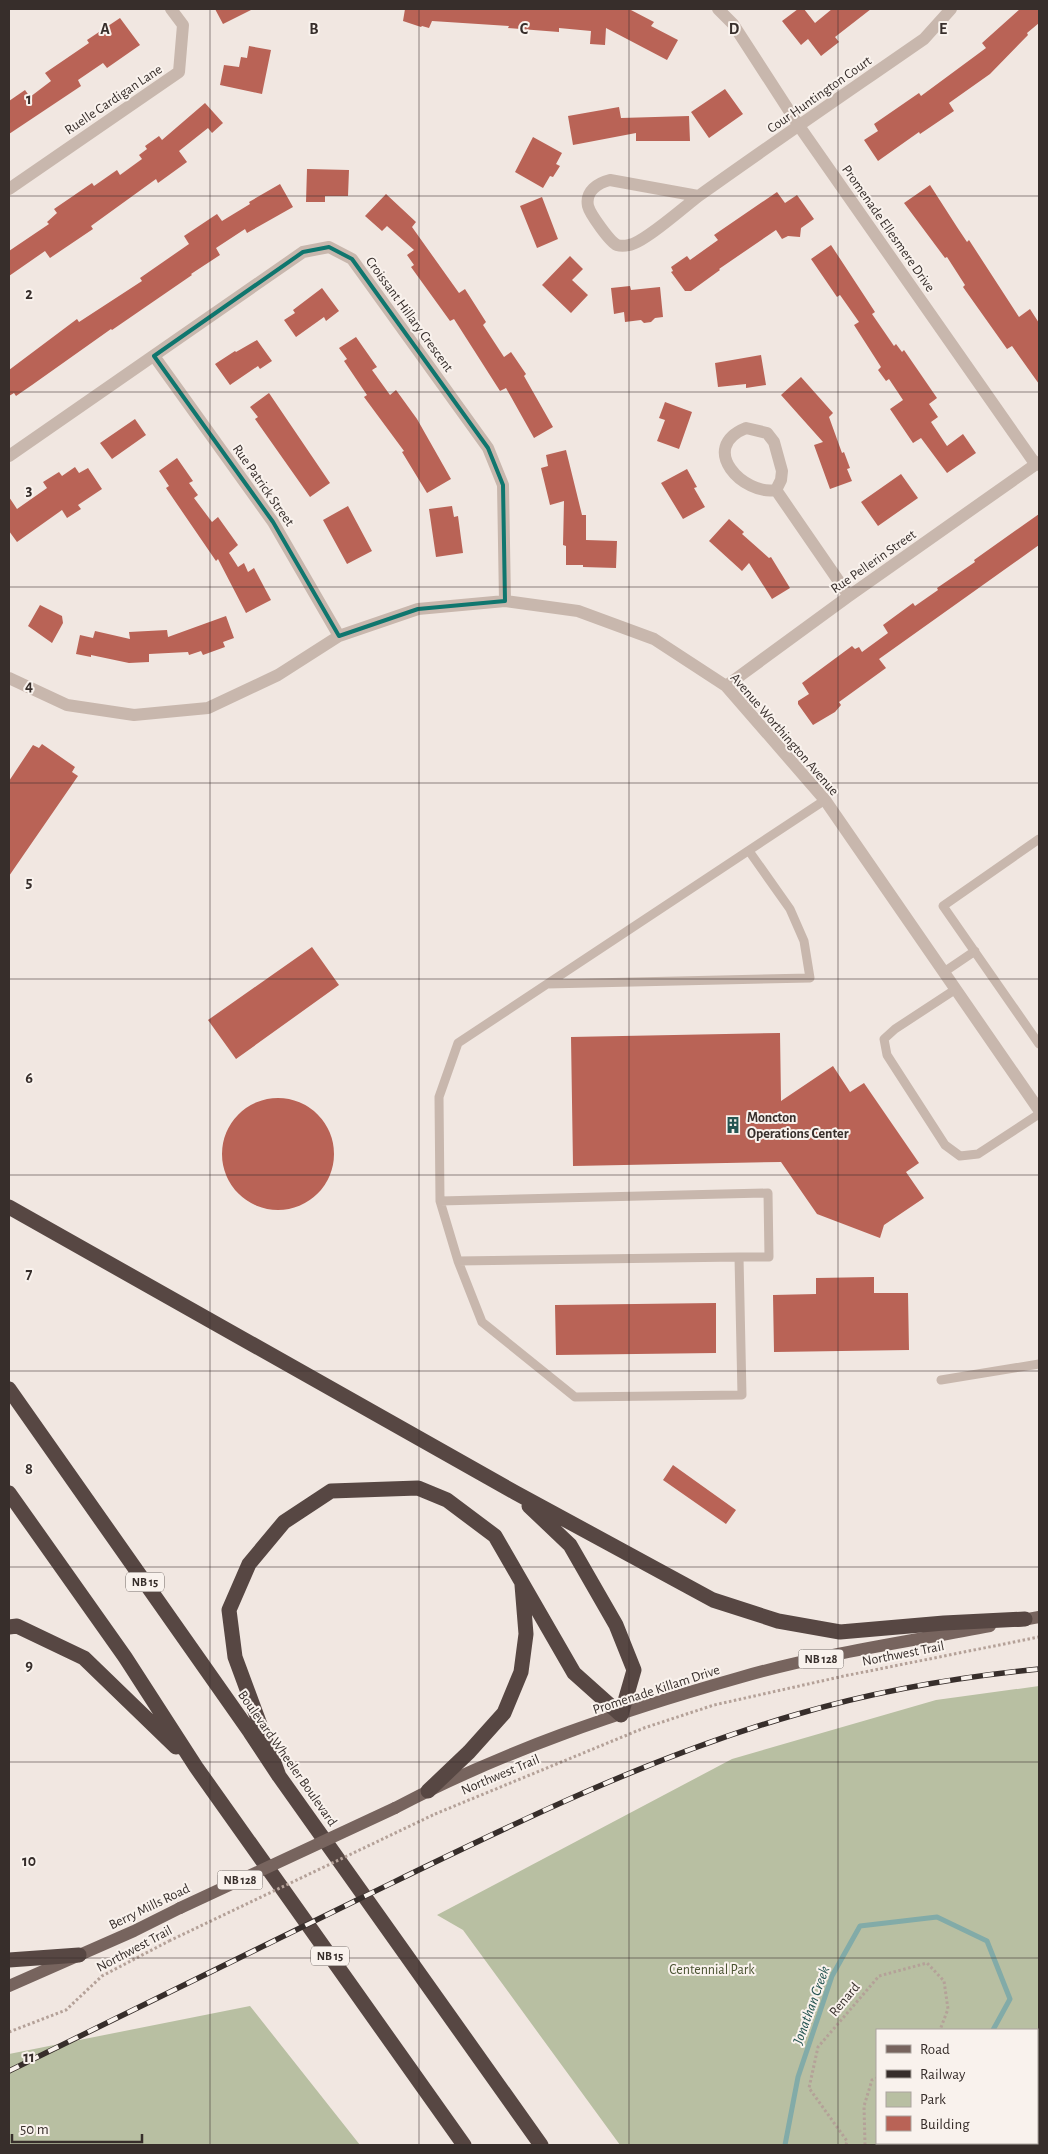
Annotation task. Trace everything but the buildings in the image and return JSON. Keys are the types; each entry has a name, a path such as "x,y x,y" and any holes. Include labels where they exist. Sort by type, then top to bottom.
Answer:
{"highway":[{"path":"9,1207 516,1492 713,1600 778,1621 840,1632 1032,1618"},
{"name":"Boulevard Wheeler Boulevard","path":"9,1389 279,1776 541,2145"},
{"path":"279,1776 235,1657 229,1610 249,1564 284,1522 331,1491 418,1488 447,1500 495,1536 574,1673 620,1715 634,1670 616,1625 570,1545 516,1492"},
{"name":"NB 15","path":"9,1494 125,1657 196,1767 464,2145"},
{"path":"428,1791 469,1752 504,1713 521,1672 526,1634 522,1581"},
{"path":"9,1627 17,1626 84,1658 196,1767"},
{"path":"9,1960 80,1955"}],"main road":[{"name":"Promenade Killam Drive","path":"301,1852 517,1751 620,1715 739,1678 832,1656 1032,1618"},
{"name":"Berry Mills Road","path":"9,1986 134,1932 180,1908 301,1852"}],"street":[{"name":"Ruelle Cardigan Lane","path":"9,189 179,72 183,25 171,9"},
{"name":"Promenade Ellesmere Drive","path":"718,9 733,24 799,126 1038,463"},
{"name":"Cour Huntington Court","path":"698,196 610,180 601,183 589,193 588,206 611,240 617,245 625,246 637,242 698,196 924,39 951,9"},
{"name":"Croissant Hillary Crescent","path":"9,456 303,252 329,247 352,259 488,448 502,485 505,600"},
{"name":"Rue Patrick Street","path":"154,356 273,522 339,636"},
{"path":"746,428 757,429 767,433 774,442 782,471 781,480 776,490 767,492 758,489 731,472 726,462 725,450 728,440 736,432 746,428"},
{"name":"Rue Pellerin Street","path":"726,686 849,596 1038,463"},
{"path":"776,490 849,596"},
{"name":"Avenue Worthington Avenue","path":"9,678 68,705 134,715 208,708 278,675 339,636 418,609 505,600 578,611 654,639 726,686 825,800 1039,1112"}],"lane":[{"path":"739,1257 742,1395 575,1397 482,1322 458,1262 440,1201 439,1097 458,1043 825,800"},
{"path":"1039,839 943,906 1039,1044"},
{"path":"547,984 810,978 804,941 790,909 749,851"},
{"path":"944,972 975,951"},
{"path":"956,989 896,1028 884,1039 887,1055 945,1145 960,1156 978,1154 1039,1112"},
{"path":"440,1201 768,1193 770,1257 458,1262"},
{"path":"941,1380 1039,1364"}],"path":[{"name":"Northwest Trail","path":"9,2032 66,2010 102,1976 169,1941 435,1814 644,1728 714,1705 844,1676 1039,1637"},
{"name":"Renard","path":"846,2145 847,2141 809,2088 818,2047 879,1976 927,1963 944,1981 948,2009 940,2029"},
{"path":"865,2145 864,2106 872,2080 876,2078"}],"highlighted area":[{"path":"329,247 352,259 488,448 503,485 505,601 418,609 339,636 273,522 154,356 303,252"}],"green space":[{"name":"Centennial Park","path":"1039,1686 1039,2145 620,2145 463,1930 437,1915 732,1759 936,1700"},
{"path":"250,2006 360,2145 9,2145 9,2054"}],"waterway":[{"name":"Jonathan Creek","path":"785,2145 798,2077 832,1976 860,1926 937,1917 987,1941 1010,1999 994,2029"}],"railway":[{"path":"9,2071 463,1848 572,1798 684,1752 740,1732 857,1698 978,1676 1039,1669"}],"place":[{"name":"Moncton Operations Center","path":"733,1125"}]}
